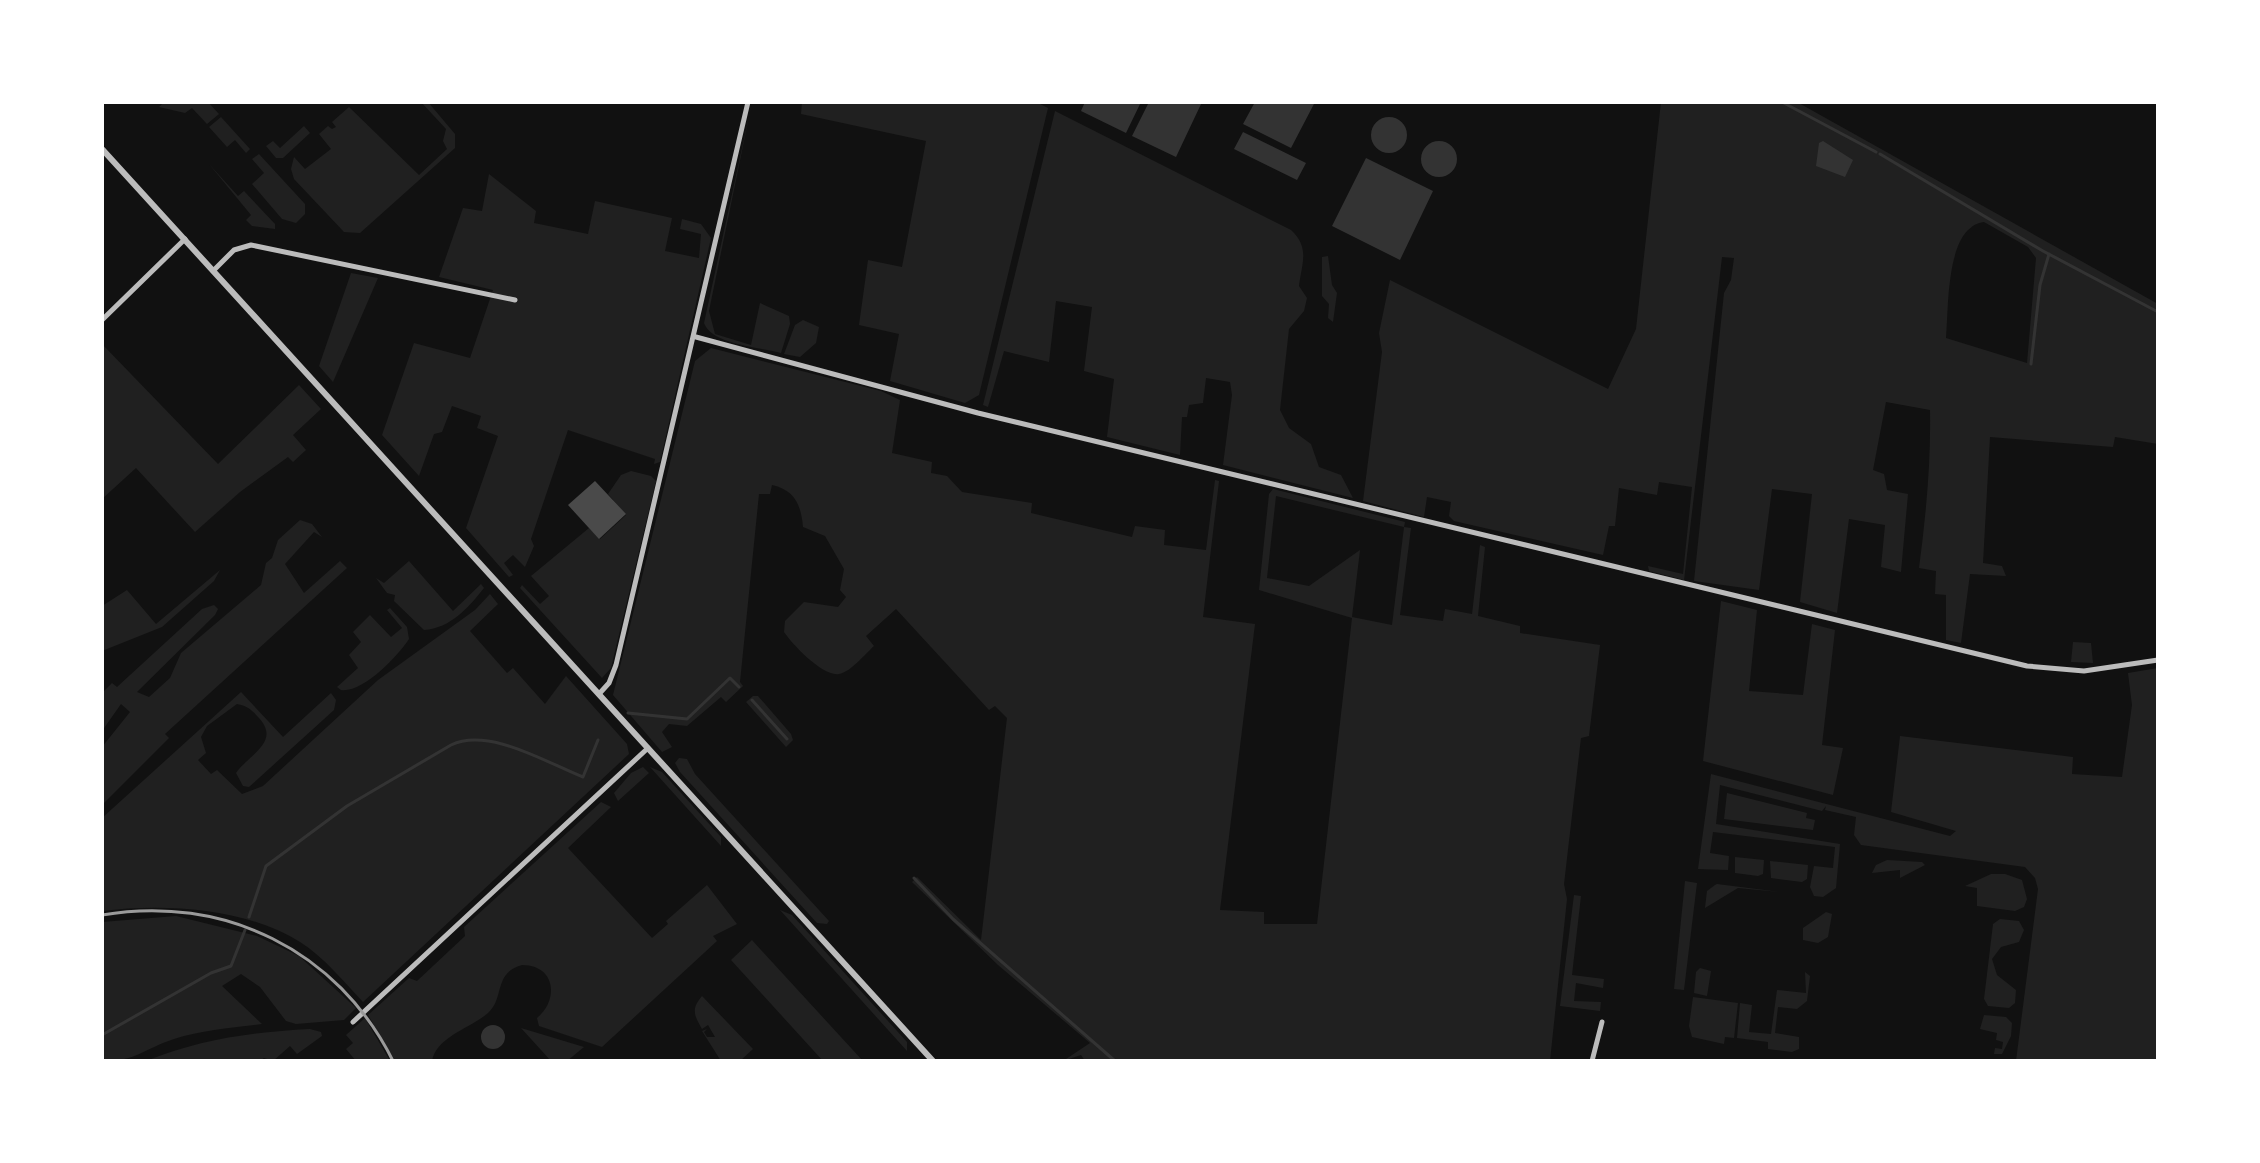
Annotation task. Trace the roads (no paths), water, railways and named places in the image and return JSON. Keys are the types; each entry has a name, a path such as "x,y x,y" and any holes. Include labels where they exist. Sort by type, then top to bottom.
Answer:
{"street":[{"path":"599,694 609,683 616,665 696,337 748,102"},
{"path":"102,149 933,1061"},
{"path":"102,320 185,239"},
{"path":"213,271 234,250 251,245 515,300"},
{"path":"696,337 990,416 2027,666 2084,671 2158,660"},
{"path":"353,1022 648,748"},
{"path":"1592,1061 1602,1022"}],"waterway":[{"path":"1782,102 1876,152"},
{"path":"1880,154 2043,251 2158,312"},
{"path":"2031,364 2040,285 2049,254"},
{"path":"628,713 687,719 730,678 739,687"},
{"path":"752,700 787,739"},
{"path":"249,917 266,866 347,806 451,745 483,740 500,744 583,777 598,740"},
{"path":"914,878 953,919 1115,1061"},
{"path":"102,1035 211,973 231,966 245,930"}],"railway":[{"path":"102,915 147,911 191,913 233,923 272,938 309,960 341,988 370,1022 393,1061"}]}
